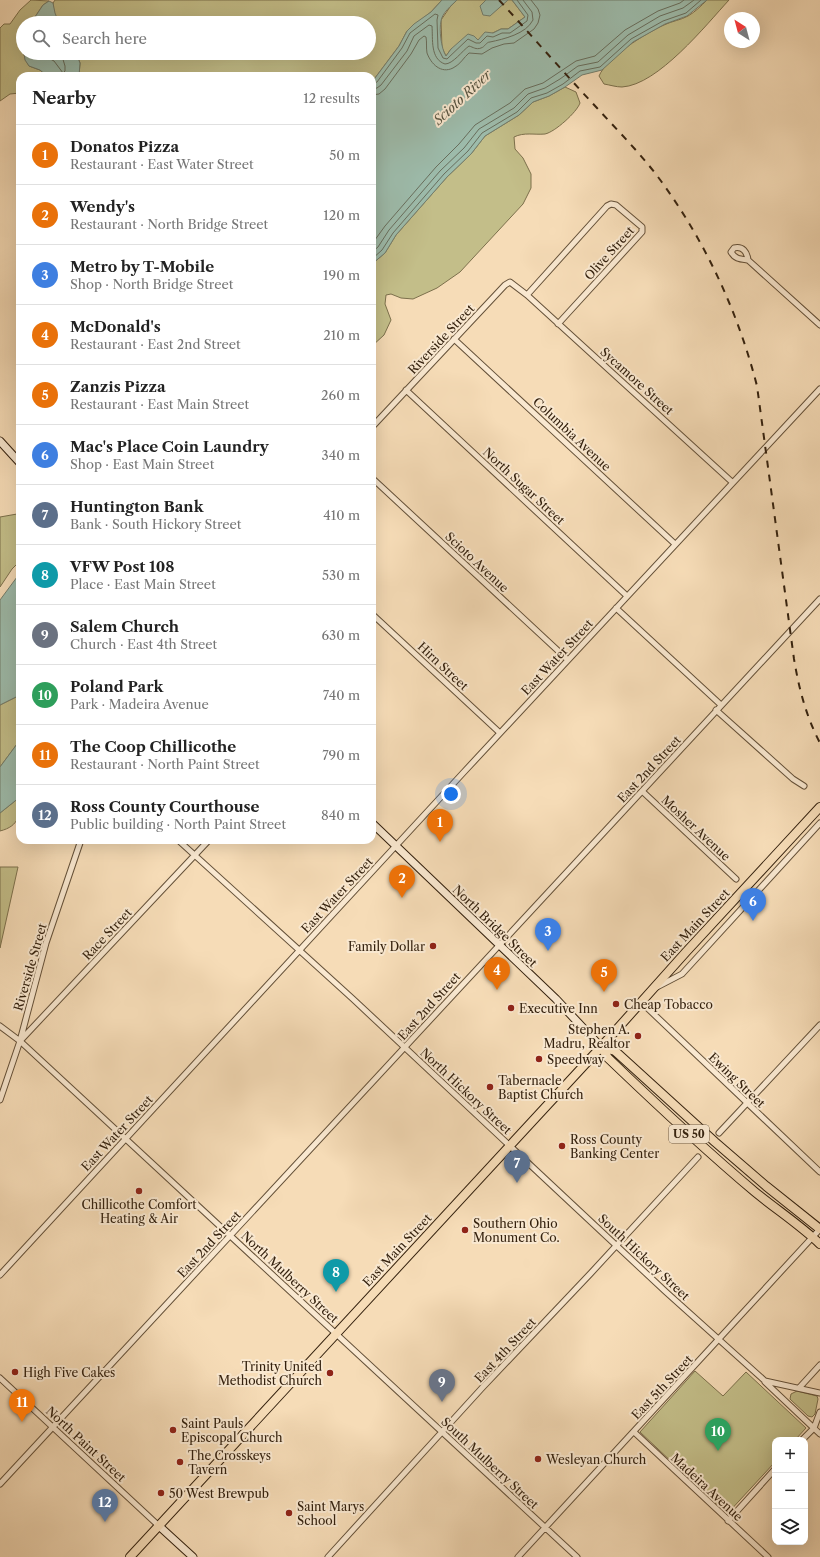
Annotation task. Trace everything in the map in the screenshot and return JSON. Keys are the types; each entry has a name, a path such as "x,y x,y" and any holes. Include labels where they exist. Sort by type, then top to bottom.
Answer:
{"main road":[{"path":"0,441 16,459"},
{"name":"East Main Street","path":"130,1557 601,1047 652,989 820,807"},
{"name":"North Bridge Street","path":"376,827 556,999 601,1047"},
{"name":"US 50","path":"601,1047 615,1051 715,1142 766,1186 820,1229"},
{"name":"US 50","path":"601,1047 608,1058 688,1134 757,1194 784,1213 820,1244"},
{"path":"159,1526 193,1557"}],"street":[{"name":"Olive Street","path":"527,295 607,206 611,204 616,205 642,227 642,232 558,324"},
{"path":"748,260 820,325"},
{"name":"Riverside Street","path":"376,423 507,283 513,283 527,295"},
{"name":"Sycamore Street","path":"527,295 732,482"},
{"name":"Columbia Avenue","path":"454,339 676,544"},
{"name":"East Water Street","path":"0,1275 732,482 820,389"},
{"name":"North Sugar Street","path":"406,390 627,596"},
{"name":"Scioto Avenue","path":"376,482 568,660"},
{"name":"East 2nd Street","path":"0,1484 820,599"},
{"path":"616,608 721,705"},
{"name":"Hirn Street","path":"376,618 500,733"},
{"path":"716,710 793,779 804,786"},
{"name":"Mosher Avenue","path":"642,791 736,879"},
{"name":"East Main Street","path":"652,989 682,974 820,823"},
{"name":"Riverside Street","path":"0,1100 20,1041 46,943 80,844"},
{"name":"North Hickory Street","path":"182,844 300,950 510,1145"},
{"name":"Race Street","path":"20,1041 204,844"},
{"name":"Ewing Street","path":"641,1002 820,1172"},
{"path":"719,1133 820,1025"},
{"name":"North Mulberry Street","path":"0,1026 20,1041 336,1334"},
{"name":"South Hickory Street","path":"510,1145 820,1434"},
{"name":"East 4th Street","path":"328,1557 698,1157"},
{"name":"East 5th Street","path":"518,1557 820,1229"},
{"name":"South Mulberry Street","path":"336,1334 577,1557"},
{"path":"799,1388 820,1365"},
{"name":"North Paint Street","path":"0,1378 159,1526"},
{"path":"764,1382 820,1393"},
{"path":"805,1437 814,1428 820,1412"},
{"name":"Madeira Avenue","path":"634,1432 768,1557"},
{"path":"728,1521 772,1473"}],"shaded area":[{"path":"31,0 49,1 43,5 36,16 16,16 16,60 26,60 29,66 42,72 16,72 16,93 10,94 0,101 0,28 4,24 10,24 20,10"},
{"path":"55,0 442,0 431,12 407,31 399,46 376,77 376,72 79,72 79,60 376,60 376,16 56,16 53,3"},
{"path":"457,0 486,0 480,6 489,16 508,0 512,0 525,17 508,29 501,29 478,40 451,49 446,56 442,48 441,20"},
{"path":"707,0 729,0 695,38 666,65 651,76 636,84 622,87 604,84 599,76 603,69 618,54 656,29 688,16 696,11"},
{"path":"565,87 576,92 580,103 570,116 554,130 545,134 529,134 514,137 515,149 523,158 531,174 531,188 523,204 460,272 437,288 413,299 401,298 391,294 386,295 385,304 391,320 384,335 376,342 376,261 385,253 396,235 447,177 471,154 485,136 519,115 533,102 549,96"},
{"path":"16,514 16,565 0,587 0,517"},
{"path":"16,697 16,745 0,767 0,705"},
{"path":"16,800 16,821 12,826 0,831 0,813"},
{"path":"0,867 18,867 0,948"},
{"path":"695,1371 723,1396 746,1372 806,1428 798,1437 772,1437 772,1465 727,1514 640,1432"},
{"path":"797,1391 817,1396 818,1399 815,1414 812,1417 808,1416 790,1399 791,1394"}],"water":[{"name":"Scioto River","path":"442,0 457,0 445,12 441,21 441,39 446,56 451,49 468,34 474,36 478,40 485,32 493,33 501,29 508,29 525,17 512,0 707,0 687,16 665,24 633,42 602,70 582,75 549,96 533,102 519,115 485,136 471,154 447,177 396,235 385,253 376,261 376,77 399,46 407,31 431,12"},
{"path":"486,0 508,0 490,16 483,15 480,6"},
{"path":"49,1 53,3 56,16 36,16 43,5"},
{"path":"25,60 79,60 80,63 79,72 42,72 29,66"},
{"path":"16,578 16,697 0,705 0,600"},
{"path":"16,745 16,800 0,813 0,767"}],"railway":[{"path":"499,0 630,144 661,181 692,229 719,279 740,331 757,386 794,659 804,702 820,743"}],"place":[{"name":"Donatos Pizza","path":"440,842"},
{"name":"Wendy's","path":"402,898"},
{"name":"Mac's Place Coin Laundry","path":"753,921"},
{"name":"Family Dollar","path":"433,946"},
{"name":"Metro by T-Mobile","path":"548,951"},
{"name":"McDonald's","path":"497,990"},
{"name":"Zanzis Pizza","path":"604,992"},
{"name":"Cheap Tobacco","path":"616,1004"},
{"name":"Executive Inn","path":"511,1008"},
{"name":"Stephen A. Madru, Realtor","path":"638,1036"},
{"name":"Speedway","path":"539,1059"},
{"name":"Tabernacle Baptist Church","path":"490,1087"},
{"name":"Ross County Banking Center","path":"562,1146"},
{"name":"Huntington Bank","path":"517,1183"},
{"name":"Chillicothe Comfort Heating & Air","path":"139,1191"},
{"name":"Southern Ohio Monument Co.","path":"465,1230"},
{"name":"VFW Post 108","path":"336,1292"},
{"name":"High Five Cakes","path":"15,1372"},
{"name":"Trinity United Methodist Church","path":"330,1373"},
{"name":"Salem Church","path":"442,1402"},
{"name":"The Coop Chillicothe","path":"22,1422"},
{"name":"Saint Pauls Episcopal Church","path":"173,1430"},
{"name":"Poland Park","path":"718,1451"},
{"name":"Wesleyan Church","path":"538,1459"},
{"name":"The Crosskeys Tavern","path":"180,1462"},
{"name":"50 West Brewpub","path":"161,1493"},
{"name":"Saint Marys School","path":"289,1513"},
{"name":"Ross County Courthouse","path":"105,1522"}]}
